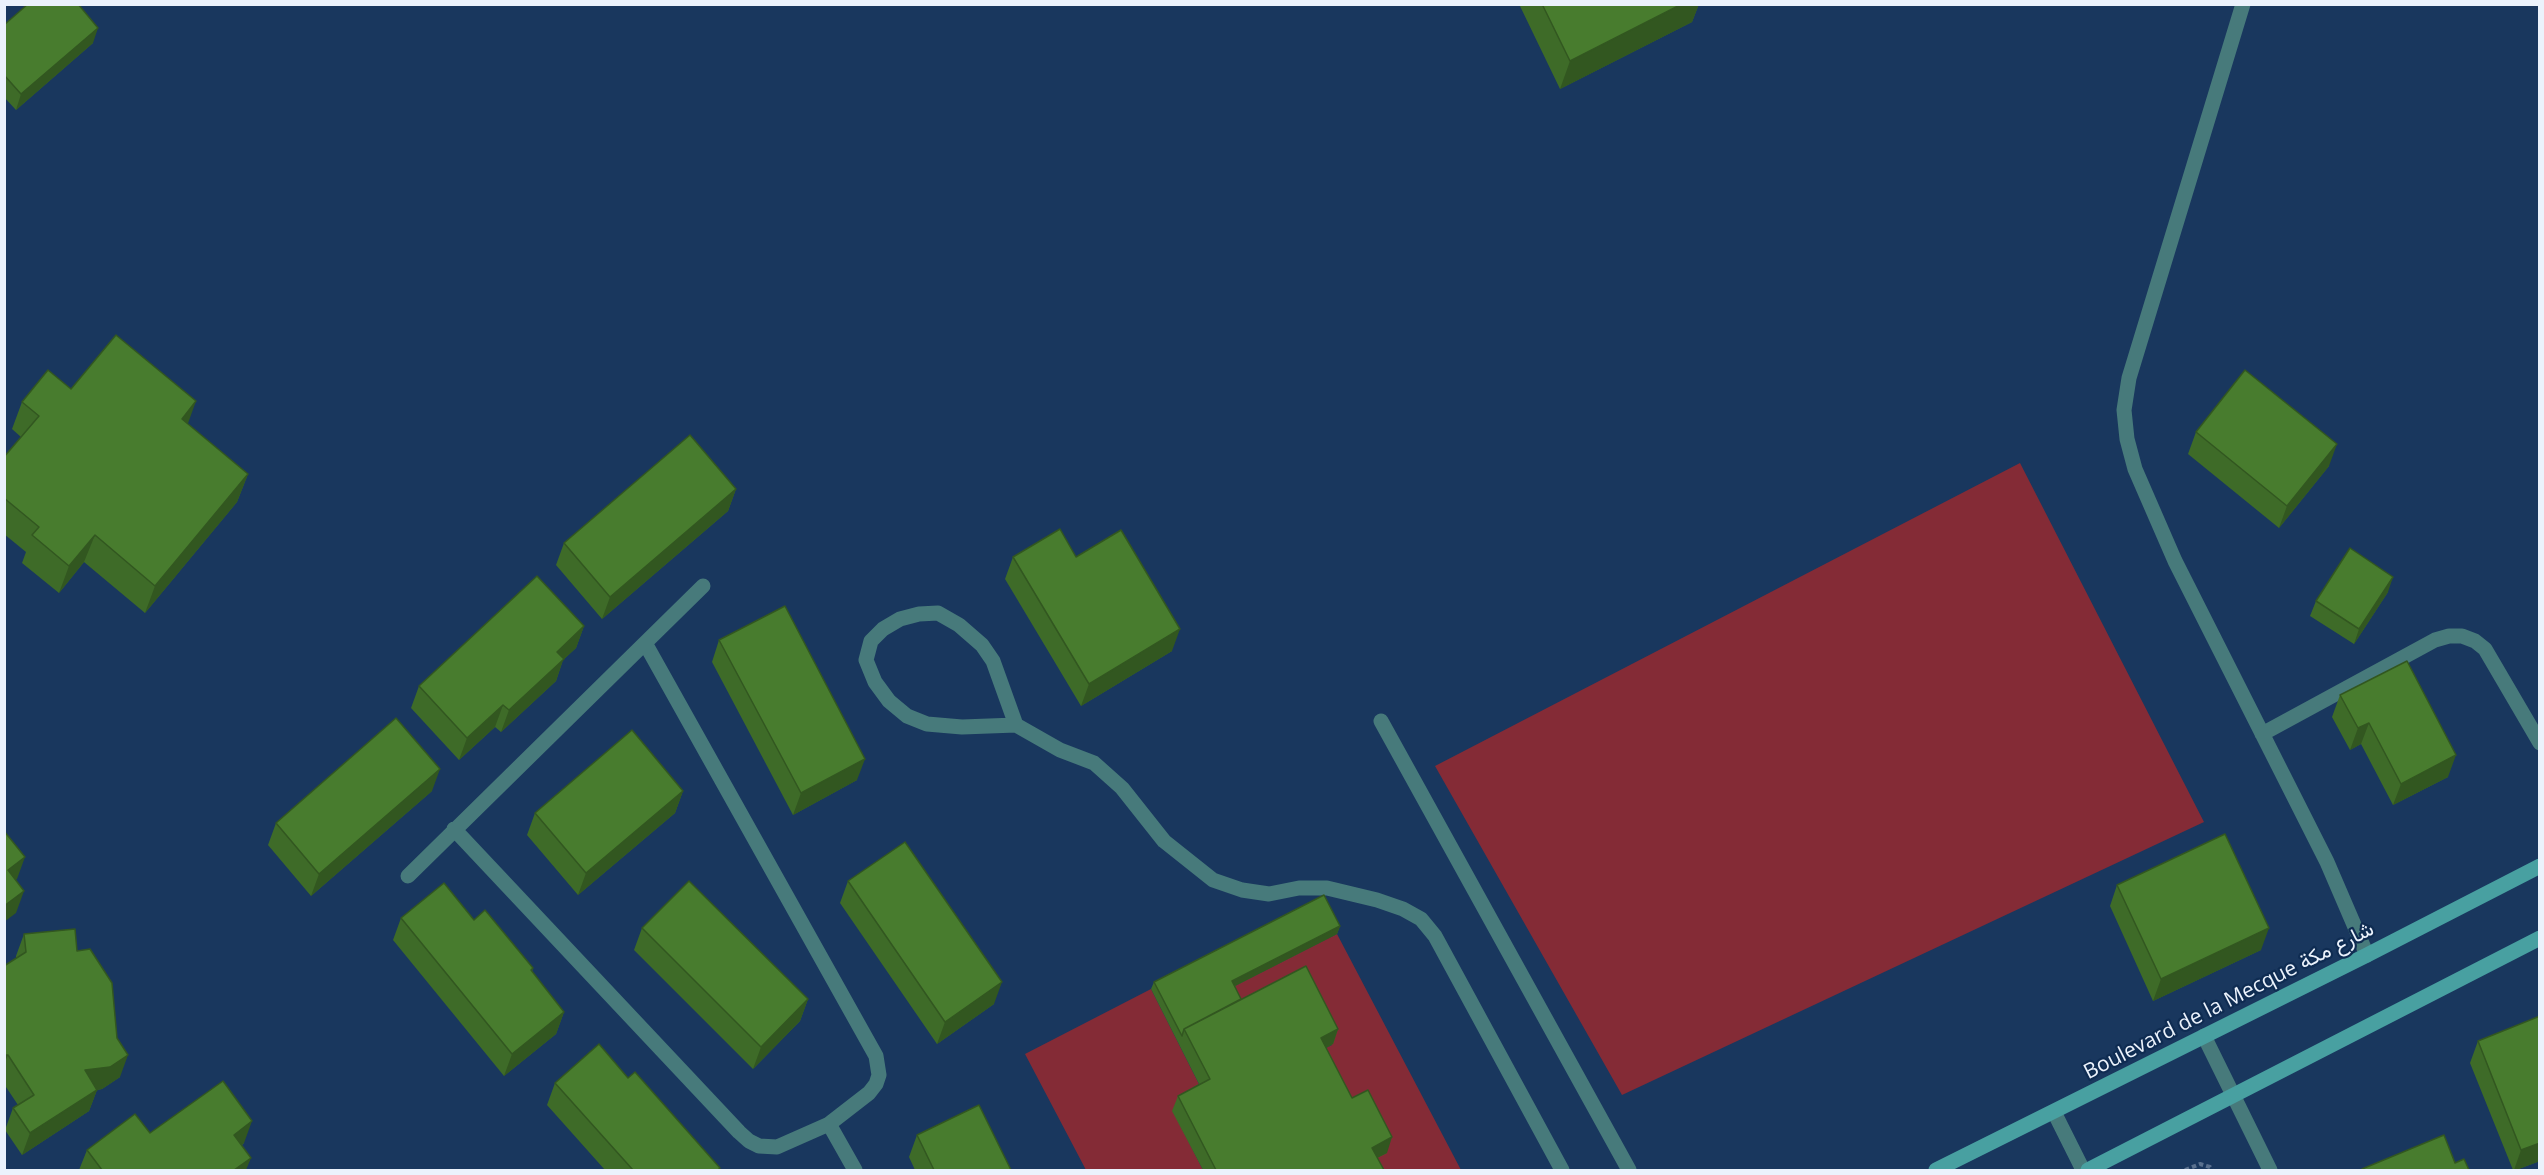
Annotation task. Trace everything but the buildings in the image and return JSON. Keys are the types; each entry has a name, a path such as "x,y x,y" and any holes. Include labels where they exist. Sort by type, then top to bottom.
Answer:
{"main road":[{"name":"Boulevard de la Mecque شارع مكة","path":"1936,1170 2540,866"},
{"path":"2088,1170 2540,938"}],"street":[{"path":"2243,4 2129,378 2124,410 2127,439 2134,469 2175,561 2327,862 2367,955"},
{"path":"408,876 703,586"},
{"path":"1016,725 993,661 982,645 959,625 938,613 900,619 883,629 871,642 867,660 875,682 889,701 907,716 927,724 962,727 1016,725 1060,750 1094,763 1122,788 1164,841 1213,880 1242,890 1269,894 1299,888 1327,888 1403,909 1421,919 1436,936 1562,1170"},
{"path":"2262,734 2435,640 2449,636 2462,636 2475,641 2486,650 2540,743"},
{"path":"454,829 749,1141 759,1146 777,1147 829,1124 860,1102 876,1084 879,1075 876,1056 645,643"},
{"path":"1381,721 1629,1170"},
{"path":"2204,1036 2270,1170"},
{"path":"2054,1112 2083,1170"},
{"path":"829,1124 855,1170"}],"path":[{"path":"2185,1170 2200,1164 2211,1167 2212,1170"}],"shaded area":[{"path":"2020,463 2204,822 1622,1095 1435,766"},
{"path":"1337,934 1461,1170 1370,1170 1367,1163 1387,1152 1346,1113 1316,1053 1332,1045 1241,1012 1229,989"},
{"path":"1151,989 1204,1094 1173,1111 1203,1170 1086,1170 1025,1054"}]}
